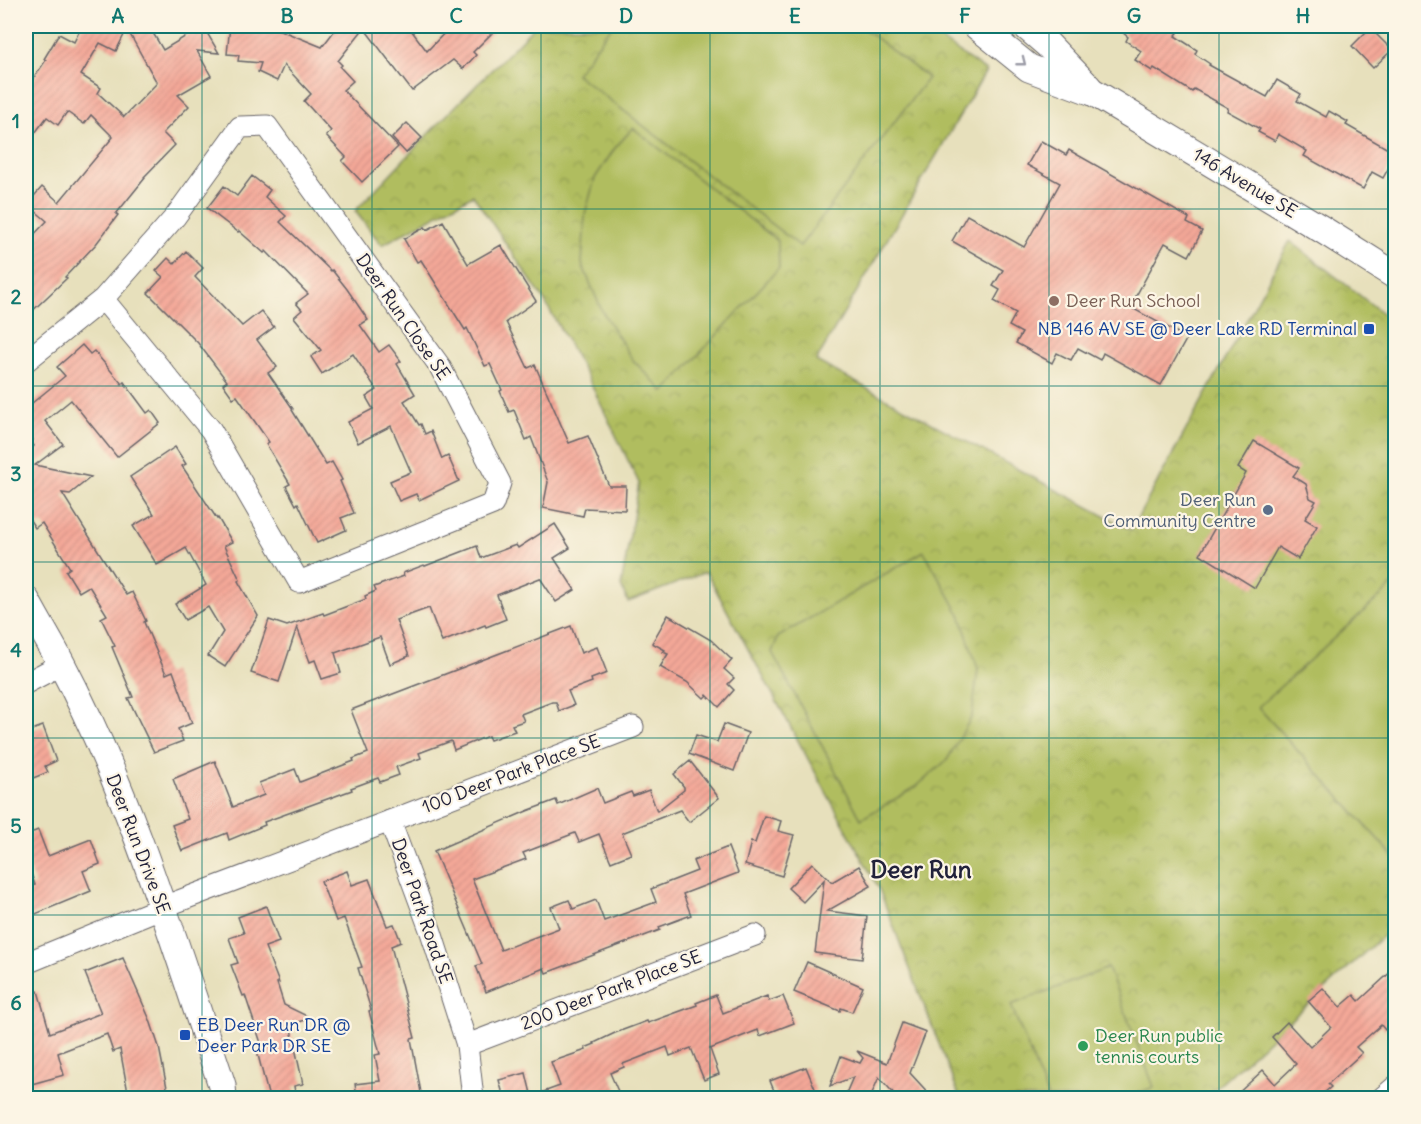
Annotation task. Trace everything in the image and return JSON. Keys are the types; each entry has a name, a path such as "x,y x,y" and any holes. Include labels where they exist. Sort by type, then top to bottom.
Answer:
{"street":[{"name":"146 Avenue SE","path":"977,26 1029,68 1093,92 1323,230 1395,276"},
{"name":"146 Avenue SE","path":"1026,26 1047,44 1093,92"},
{"name":"Deer Run Close SE","path":"26,361 103,298 176,217 240,127 267,126 439,365 500,483 493,504 299,582 211,430 103,298"},
{"name":"Deer Run Drive SE","path":"26,600 62,664 115,781 163,907 222,1085 223,1098"},
{"path":"26,683 62,664"},
{"name":"100 Deer Park Place SE","path":"390,820 633,727"},
{"name":"Deer Park Road SE","path":"26,963 163,907 390,820 431,932 467,1045 473,1098"},
{"name":"200 Deer Park Place SE","path":"467,1045 754,935"},
{"path":"1382,1098 1395,1086"}],"green space":[{"path":"535,26 921,26 986,71 816,361 1131,530 1290,241 1395,323 1395,925 1205,1098 960,1098 879,889 706,572 628,602 621,586 639,483 589,380 544,300 473,195 382,245 355,211"},
{"path":"612,26 860,26 928,78 800,246 576,74"},
{"path":"633,128 778,241 779,268 664,392 632,359 602,311 582,264 585,214 595,178 615,148"},
{"path":"924,551 960,615 978,669 972,716 947,760 916,787 861,819 772,652 778,637"},
{"path":"1395,583 1395,858 1258,707"},
{"name":"Deer Run public tennis courts","path":"1108,968 1154,1087 1125,1098 1048,1098 1011,1005"}],"building":[{"path":"82,26 149,26 163,50 203,26 219,53 197,51 211,76 178,95 189,106 163,133 175,145 144,177 96,244 65,277 67,278 26,317 26,243 47,221 27,204 42,187 59,202 113,137 91,115 84,124 67,112 58,125 47,117 26,145 26,89 46,60 44,59 59,34 74,42","holes":["127,29 157,83 124,117 98,93 101,88 81,75 100,43 116,51"]},
{"path":"230,26 270,26 322,47 338,26 408,26 427,51 451,26 499,26 473,52 476,55 463,69 453,60 412,91 364,28 338,61 342,65 340,67 353,81 343,90 398,147 362,182 342,161 346,157 326,136 331,131 304,101 311,94 284,65 277,81 258,72 261,63 238,61 239,55 227,54"},
{"path":"1115,26 1167,26 1178,33 1175,36 1197,50 1195,54 1209,65 1267,97 1277,80 1301,94 1297,101 1326,117 1329,111 1348,122 1346,125 1395,153 1395,156 1383,178 1372,172 1363,189 1304,156 1307,151 1278,134 1275,141 1258,132 1260,129 1227,111 1228,108 1194,89 1192,92 1154,68 1152,71 1135,60 1141,51 1126,41 1128,37"},
{"path":"1370,28 1392,50 1373,68 1352,46"},
{"path":"407,123 422,138 406,153 392,138"},
{"path":"1041,141 1066,155 1069,150 1189,218 1187,223 1202,231 1189,256 1165,243 1130,307 1187,338 1161,385 1103,353 1100,360 1078,348 1071,360 1057,353 1052,363 1016,343 1022,333 1009,326 1016,313 994,301 1000,290 993,286 1003,270 952,241 967,215 1024,247 1060,183 1027,165"},
{"path":"252,176 270,190 265,197 286,216 280,222 332,270 347,289 368,320 360,325 379,352 389,345 401,361 397,364 415,394 404,401 419,425 421,424 425,434 431,431 442,459 448,456 459,481 419,500 416,494 399,501 390,481 411,472 391,426 358,443 348,422 373,409 366,397 377,390 353,354 322,374 311,357 321,350 294,317 302,310 296,303 308,294 266,251 264,253 207,208 224,186 237,196"},
{"path":"443,221 468,264 501,245 536,301 506,322 528,368 535,365 569,443 588,436 609,486 626,486 625,510 585,508 583,516 543,508 548,482 531,437 526,440 514,410 509,412 490,364 485,366 467,328 465,330 421,260 417,262 404,239 425,227 427,230"},
{"path":"186,251 203,268 195,277 242,326 261,311 274,327 257,340 277,367 268,373 293,409 326,465 332,462 342,480 340,481 354,513 341,518 346,530 317,543 298,503 296,505 286,486 290,484 266,444 269,442 237,396 233,398 223,384 227,381 198,343 148,293 163,277 156,271 168,258 174,264"},
{"path":"82,345 90,354 94,351 122,384 124,382 147,413 151,410 160,423 117,457 71,400 45,421 63,444 35,465 91,477 70,494 62,493 126,595 132,592 146,621 144,622 166,674 173,671 192,723 178,729 183,741 154,752 128,698 133,697 112,647 115,646 101,618 107,615 89,586 79,592 66,571 70,568 42,523 35,528 26,514 26,453 34,446 31,442 33,440 26,431 26,408 65,376 57,367"},
{"name":"Deer Run Community Centre","path":"1254,441 1299,468 1293,476 1306,484 1310,498 1316,501 1305,519 1317,526 1298,559 1278,547 1255,588 1200,554 1246,473 1238,468"},
{"path":"175,447 186,464 182,466 232,542 224,546 240,580 238,581 258,616 225,667 208,656 223,632 208,607 185,620 175,604 206,585 186,548 157,565 133,526 154,514 130,477"},
{"path":"555,524 570,548 554,558 575,590 556,602 540,578 497,595 506,619 442,642 429,608 396,620 409,656 390,664 380,637 335,653 341,673 322,679 315,660 310,662 297,627 279,682 251,673 269,620 287,626 323,613 324,615 366,599 365,596 376,591 374,587 404,576 403,573 477,546 481,558 516,545 518,548"},
{"path":"668,615 711,640 732,660 724,669 734,678 728,684 734,690 719,707 707,695 704,698 687,682 660,667 668,654 652,643"},
{"path":"571,626 581,653 597,647 607,673 591,679 592,682 568,691 574,705 559,711 556,702 552,702 521,714 524,721 512,725 515,731 490,740 488,736 454,750 451,741 419,753 421,758 396,767 399,775 380,782 378,778 351,788 352,790 264,822 265,825 229,840 227,833 182,851 172,825 188,819 173,779 215,761 233,807 264,795 259,783 295,769 300,782 354,761 353,759 368,753 351,710"},
{"path":"724,724 748,733 734,771 689,754 696,735 717,742"},
{"path":"43,726 56,761 45,766 48,772 26,781 26,732"},
{"path":"690,761 719,798 689,822 680,810 622,833 631,854 611,862 599,834 579,842 575,833 523,853 526,859 472,879 501,950 559,928 551,907 569,900 573,909 596,900 604,921 656,902 651,889 697,871 693,861 728,847 738,873 683,894 691,915 659,927 660,930 546,973 544,968 486,992 476,966 482,964 434,851 527,811 556,800 558,805 597,788 603,803 631,792 633,796 649,790 657,811 684,790 674,774"},
{"path":"764,816 781,821 778,831 794,835 782,876 745,865 751,842 755,843"},
{"path":"38,830 48,856 91,839 100,864 83,871 91,891 26,918 26,888 35,885 26,858 26,835"},
{"path":"812,863 832,882 859,866 871,886 827,911 867,916 862,959 815,953 824,880 803,902 788,888"},
{"path":"347,871 352,885 369,879 387,926 394,924 401,942 391,946 415,1038 411,1039 422,1098 394,1098 394,1094 357,1098 355,1084 380,1081 375,1055 380,1054 369,1011 371,1010 358,968 362,967 344,918 336,921 321,881"},
{"path":"266,906 279,942 265,947 279,983 277,983 284,1005 311,1018 290,1025 303,1084 294,1086 296,1098 269,1098 257,1051 263,1049 245,995 243,996 231,965 238,963 229,938 244,933 238,917"},
{"path":"123,958 159,1047 169,1098 129,1098 120,1049 113,1052 107,1034 58,1053 64,1075 28,1085 26,995 38,991 50,1033 101,1013 85,973"},
{"path":"807,962 863,987 852,1012 841,1008 840,1011 794,992"},
{"path":"1395,968 1395,1020 1385,1030 1381,1025 1356,1047 1362,1053 1328,1084 1331,1087 1318,1098 1233,1098 1263,1070 1275,1084 1296,1064 1272,1037 1287,1022 1310,1047 1331,1027 1308,1001 1323,988 1340,1007 1354,995 1359,1001"},
{"path":"716,995 723,1013 767,996 769,1001 783,996 794,1023 760,1036 758,1030 710,1049 719,1074 704,1080 691,1048 670,1056 667,1047 623,1064 624,1067 610,1073 621,1098 532,1098 532,1096 560,1086 551,1062 586,1050 585,1048 615,1033 697,1005 696,1003"},
{"path":"902,1023 926,1032 910,1073 933,1098 898,1098 879,1077 870,1098 844,1098 853,1077 830,1086 841,1056 860,1063 863,1058 857,1051 887,1063"},
{"path":"806,1067 816,1091 798,1098 777,1098 770,1081"},
{"path":"526,1073 532,1098 504,1098 499,1080"}],"place":[{"name":"Deer Run School","path":"1054,301"},
{"name":"NB 146 AV SE @ Deer Lake RD Terminal","path":"1369,329"},
{"name":"Deer Run Community Centre","path":"1268,510"},
{"name":"EB Deer Run DR @ Deer Park DR SE","path":"185,1035"},
{"name":"Deer Run public tennis courts","path":"1083,1046"}],"district":[{"name":"Deer Run","path":"921,870"}]}
